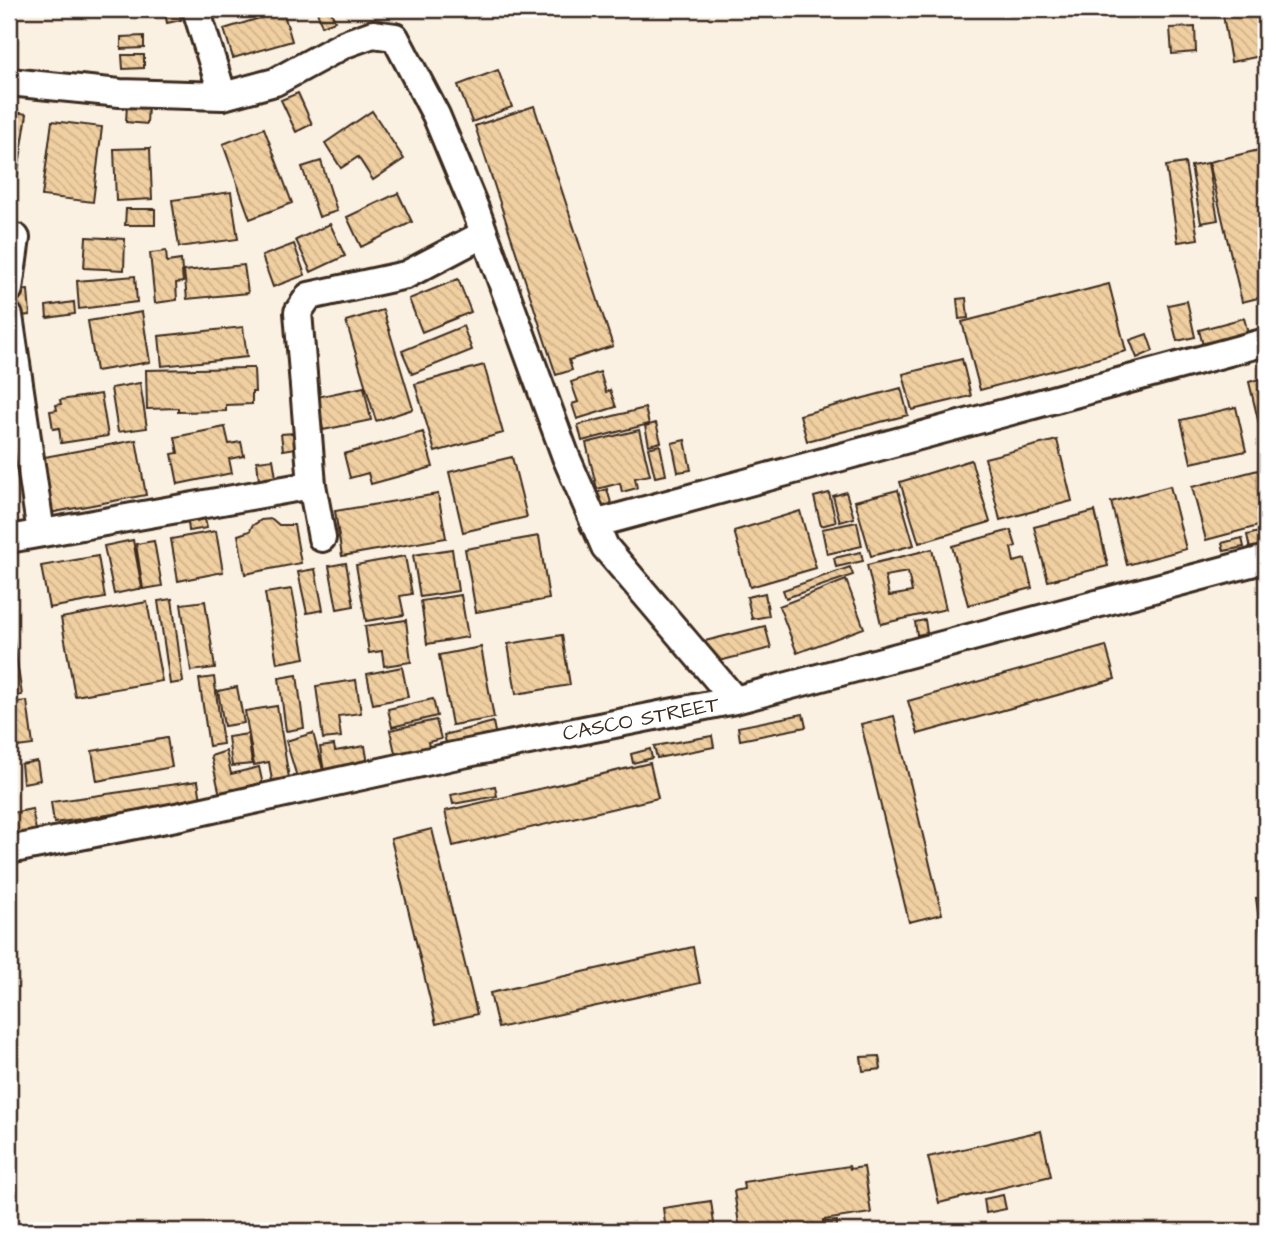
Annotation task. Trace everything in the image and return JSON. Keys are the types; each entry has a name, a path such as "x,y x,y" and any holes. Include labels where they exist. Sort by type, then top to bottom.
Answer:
{"street":[{"path":"196,9 223,96"},
{"path":"9,82 120,93 223,96 275,82 345,44 373,34 395,37 436,115 484,234 566,457 605,547 736,700"},
{"path":"322,538 312,485 298,312 309,296 406,275 484,234"},
{"path":"9,289 16,238"},
{"path":"9,316 41,533"},
{"path":"594,524 1266,342"},
{"path":"9,539 312,485"},
{"name":"CASCO STREET","path":"9,850 181,816 453,756 736,700 1266,559"}],"building":[{"path":"164,9 179,9 181,20 167,23"},
{"path":"316,9 330,9 335,21 322,26"},
{"path":"1132,9 1157,9 1157,13 1133,16"},
{"path":"1222,9 1258,9 1266,55 1231,62"},
{"path":"283,11 292,41 233,58 224,29"},
{"path":"1195,27 1196,52 1172,54 1170,28"},
{"path":"144,36 144,48 121,49 121,37"},
{"path":"122,55 144,55 144,68 123,69"},
{"path":"498,70 512,107 472,122 458,85"},
{"path":"298,93 312,124 296,132 281,100"},
{"path":"127,105 148,106 147,124 126,122"},
{"path":"534,106 613,346 569,360 572,370 556,375 475,126"},
{"path":"9,111 27,114 17,179 9,177"},
{"path":"372,111 404,159 373,180 358,157 341,168 325,143"},
{"path":"52,121 102,127 93,202 42,196"},
{"path":"264,128 292,203 250,219 223,144"},
{"path":"150,148 152,199 116,201 114,149"},
{"path":"1263,149 1266,161 1266,296 1242,302 1209,162"},
{"path":"321,161 337,211 319,217 302,167"},
{"path":"1185,163 1198,239 1178,242 1166,166"},
{"path":"1208,163 1218,220 1201,223 1191,166"},
{"path":"231,192 238,239 179,247 172,200"},
{"path":"398,193 412,222 361,247 347,217"},
{"path":"126,209 155,209 155,225 125,225"},
{"path":"330,224 345,256 311,272 296,240"},
{"path":"86,237 125,239 124,270 84,268"},
{"path":"294,244 305,275 273,287 262,256"},
{"path":"166,251 167,262 181,260 183,282 176,283 177,300 155,303 150,253"},
{"path":"244,265 248,293 187,299 184,271"},
{"path":"135,276 137,302 79,309 77,281"},
{"path":"458,279 471,312 422,332 409,299"},
{"path":"1109,284 1126,351 980,390 962,322"},
{"path":"28,290 30,315 19,316 16,291"},
{"path":"966,298 968,318 959,319 957,299"},
{"path":"1187,301 1195,337 1177,341 1168,305"},
{"path":"74,302 75,314 47,318 46,306"},
{"path":"383,310 413,409 376,421 346,321"},
{"path":"142,312 150,362 96,371 88,321"},
{"path":"1244,318 1250,341 1205,353 1199,330"},
{"path":"463,326 472,350 412,374 402,351"},
{"path":"243,327 247,357 162,366 159,336"},
{"path":"1147,334 1153,351 1137,358 1130,340"},
{"path":"962,359 971,396 912,410 903,374"},
{"path":"484,365 503,433 435,452 415,384"},
{"path":"254,368 255,392 252,392 252,404 226,405 226,411 178,412 178,408 147,409 146,370"},
{"path":"600,372 606,392 610,390 616,407 577,419 572,404 578,402 571,382"},
{"path":"1266,377 1266,448 1265,449 1249,382"},
{"path":"140,383 147,428 118,432 111,388"},
{"path":"364,387 371,420 323,430 317,397"},
{"path":"901,388 908,415 807,441 800,415"},
{"path":"101,394 108,436 61,443 59,428 53,429 50,411 57,410 56,405 61,404 60,400"},
{"path":"1236,407 1246,451 1191,463 1181,420"},
{"path":"645,408 649,424 582,441 578,425"},
{"path":"656,423 661,442 649,445 645,426"},
{"path":"225,427 229,444 241,442 244,456 229,459 232,473 178,484 172,454 178,453 175,437"},
{"path":"639,430 650,475 635,478 637,488 622,492 620,483 597,489 586,443"},
{"path":"423,432 433,467 371,484 368,473 350,478 344,454"},
{"path":"294,433 296,448 283,450 281,434"},
{"path":"136,440 146,495 49,513 39,458"},
{"path":"685,440 691,470 678,472 672,443"},
{"path":"1057,440 1072,501 1000,520 985,458"},
{"path":"660,445 666,475 655,477 648,448"},
{"path":"512,457 527,517 463,532 449,472"},
{"path":"273,459 276,477 259,480 257,461"},
{"path":"971,460 990,522 919,543 900,482"},
{"path":"1258,470 1266,502 1266,524 1206,540 1192,487"},
{"path":"1170,486 1186,549 1127,565 1111,502"},
{"path":"607,489 613,510 602,514 596,493"},
{"path":"898,490 914,545 871,556 855,501"},
{"path":"846,492 854,518 840,522 833,496"},
{"path":"829,493 836,522 821,526 814,497"},
{"path":"438,494 446,538 342,556 335,511"},
{"path":"800,511 816,568 750,587 734,531"},
{"path":"1095,511 1108,566 1048,581 1034,527"},
{"path":"205,519 207,528 189,531 188,522"},
{"path":"272,519 279,525 294,525 301,563 245,574 238,535 250,531 252,526 261,520"},
{"path":"857,522 862,546 827,554 822,529"},
{"path":"1011,530 1016,546 1011,548 1014,562 1025,559 1032,588 968,605 952,546"},
{"path":"216,531 223,572 178,581 171,539"},
{"path":"1263,531 1266,545 1250,549 1247,535"},
{"path":"539,536 549,599 476,612 465,549"},
{"path":"1242,538 1244,547 1224,551 1222,543"},
{"path":"133,540 142,588 114,594 104,546"},
{"path":"154,541 162,586 143,589 136,544"},
{"path":"452,549 458,591 420,597 413,555"},
{"path":"932,549 946,609 881,624 867,565","holes":["908,572 912,592 889,596 885,576"]},
{"path":"861,552 863,561 836,567 834,558"},
{"path":"98,556 105,598 49,608 41,566"},
{"path":"405,556 412,594 400,596 404,615 366,621 356,565"},
{"path":"346,563 354,606 337,609 329,566"},
{"path":"850,567 853,575 786,598 783,590"},
{"path":"315,569 323,610 307,613 298,572"},
{"path":"846,580 864,628 797,653 779,606"},
{"path":"292,589 305,658 277,663 265,593"},
{"path":"765,593 769,616 752,619 747,597"},
{"path":"461,595 468,637 427,644 421,601"},
{"path":"172,599 183,682 170,684 158,601"},
{"path":"205,601 215,668 191,671 181,604"},
{"path":"147,602 162,681 75,696 61,618"},
{"path":"406,620 411,662 384,666 382,651 369,653 365,626"},
{"path":"925,620 927,633 917,635 915,622"},
{"path":"9,622 22,695 9,697"},
{"path":"765,626 771,648 711,663 705,641"},
{"path":"562,635 570,685 516,694 508,644"},
{"path":"1106,646 1115,679 918,734 908,701"},
{"path":"481,647 494,718 452,725 439,655"},
{"path":"402,667 408,697 373,704 367,674"},
{"path":"297,675 304,728 286,731 279,678"},
{"path":"214,677 223,744 209,746 199,679"},
{"path":"356,680 361,713 338,716 341,737 323,739 316,686"},
{"path":"237,687 244,723 224,726 218,691"},
{"path":"433,699 437,716 392,727 388,709"},
{"path":"27,701 33,745 9,748 9,703"},
{"path":"277,706 289,778 272,781 269,762 254,765 245,711"},
{"path":"803,714 806,727 740,740 738,727"},
{"path":"894,716 942,914 909,922 861,724"},
{"path":"436,720 441,739 428,742 432,760 398,767 390,730"},
{"path":"493,722 496,737 448,750 444,735"},
{"path":"313,733 323,770 297,777 286,741"},
{"path":"248,734 252,764 232,766 228,737"},
{"path":"712,736 714,747 657,758 654,746"},
{"path":"167,738 172,767 97,781 92,751"},
{"path":"334,745 335,751 365,746 368,764 324,772 320,747"},
{"path":"650,749 652,758 633,763 631,754"},
{"path":"226,751 231,774 259,767 263,785 220,795 211,756"},
{"path":"37,761 40,780 23,783 21,764"},
{"path":"650,763 658,798 453,846 445,811"},
{"path":"198,781 201,801 54,823 51,802"},
{"path":"495,786 497,796 453,804 451,795"},
{"path":"32,809 36,830 16,834 12,813"},
{"path":"432,829 477,1014 436,1024 391,839"},
{"path":"1266,897 1266,957 1264,957 1256,898"},
{"path":"693,947 700,983 498,1028 490,993"},
{"path":"879,1056 881,1069 863,1071 861,1057"},
{"path":"1041,1131 1051,1176 939,1203 928,1157"},
{"path":"849,1166 850,1169 864,1167 871,1213 823,1220 837,1221 837,1226 803,1231 740,1231 734,1191 744,1189 743,1182"},
{"path":"1003,1195 1006,1209 986,1213 984,1199"},
{"path":"711,1201 715,1231 666,1231 663,1208"},
{"path":"427,1222 428,1231 389,1231 388,1228"}]}
